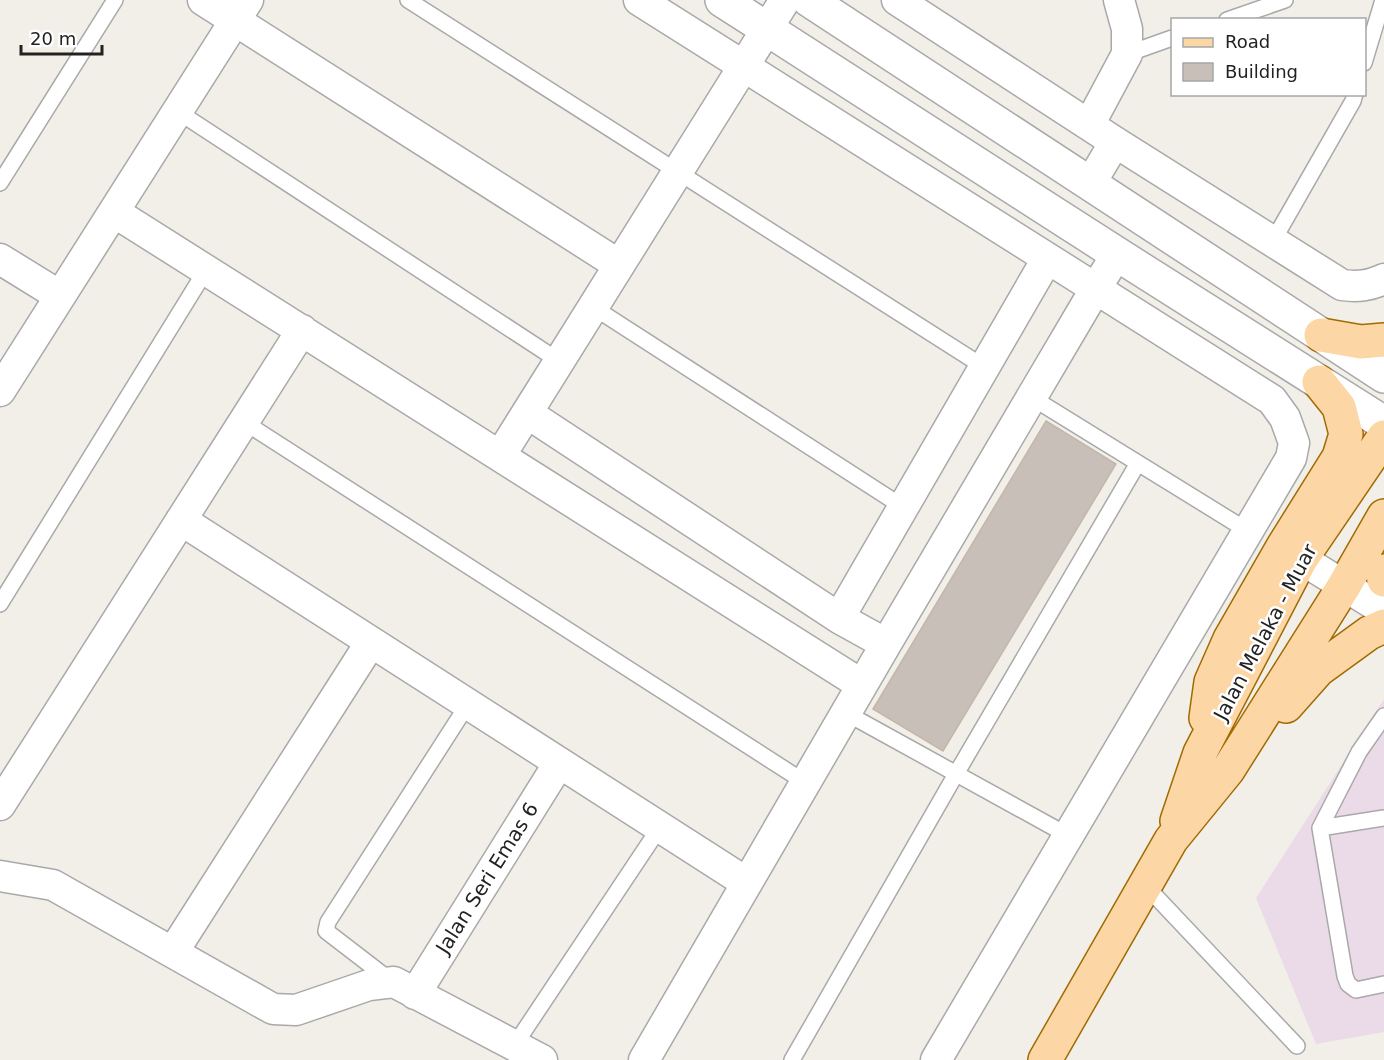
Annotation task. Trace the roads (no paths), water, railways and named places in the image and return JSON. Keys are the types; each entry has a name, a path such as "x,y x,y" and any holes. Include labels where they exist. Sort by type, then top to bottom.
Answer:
{"main road":[{"path":"1322,335 1361,342 1384,340"},
{"path":"1200,753 1211,682 1230,639 1339,456 1346,434 1339,407 1319,382"},
{"name":"Jalan Melaka - Muar","path":"1171,840 1200,753 1301,559 1384,437"},
{"name":"Jalan Melaka - Muar","path":"1045,1060 1171,840 1228,770 1344,586 1384,516"},
{"path":"1384,571 1384,580"},
{"path":"1228,770 1318,670 1369,633 1384,626"}],"street":[{"path":"203,0 241,10 620,265"},
{"path":"639,0 1272,400 1285,418 1294,443 1291,458 936,1060"},
{"path":"722,0 1384,423"},
{"path":"500,456 785,0"},
{"path":"809,0 1384,376"},
{"path":"897,0 1115,142 1342,285 1358,287 1384,279"},
{"path":"1089,124 1127,54 1127,29 1119,0"},
{"path":"0,391 241,10"},
{"path":"1090,184 1115,142"},
{"path":"114,212 862,685"},
{"path":"644,1060 886,644 1117,254"},
{"path":"0,259 60,296"},
{"path":"839,618 1047,259"},
{"path":"0,805 302,330"},
{"path":"527,413 839,618 886,644"},
{"path":"181,520 747,883"},
{"path":"1301,559 1384,609"},
{"path":"172,952 371,642"},
{"name":"Jalan Seri Emas 6","path":"404,988 559,763"},
{"path":"0,876 53,885 273,1009 296,1010 369,985 404,988 542,1060"}],"lane":[{"path":"0,183 115,0"},
{"path":"408,0 984,367"},
{"path":"1233,18 1285,0"},
{"path":"1366,60 1383,0"},
{"path":"1127,54 1171,39"},
{"path":"1273,241 1354,96"},
{"path":"177,111 559,361"},
{"path":"0,604 206,270"},
{"path":"593,307 903,507"},
{"path":"1031,397 1248,531"},
{"path":"244,422 806,783"},
{"path":"792,1060 1138,463"},
{"path":"404,988 326,931 328,922 468,704"},
{"path":"846,713 1069,836"},
{"path":"1384,716 1359,752 1320,828 1348,984 1356,990 1384,984"},
{"path":"1320,828 1384,818"},
{"path":"514,1046 660,827"},
{"path":"1145,885 1297,1046"}]}
